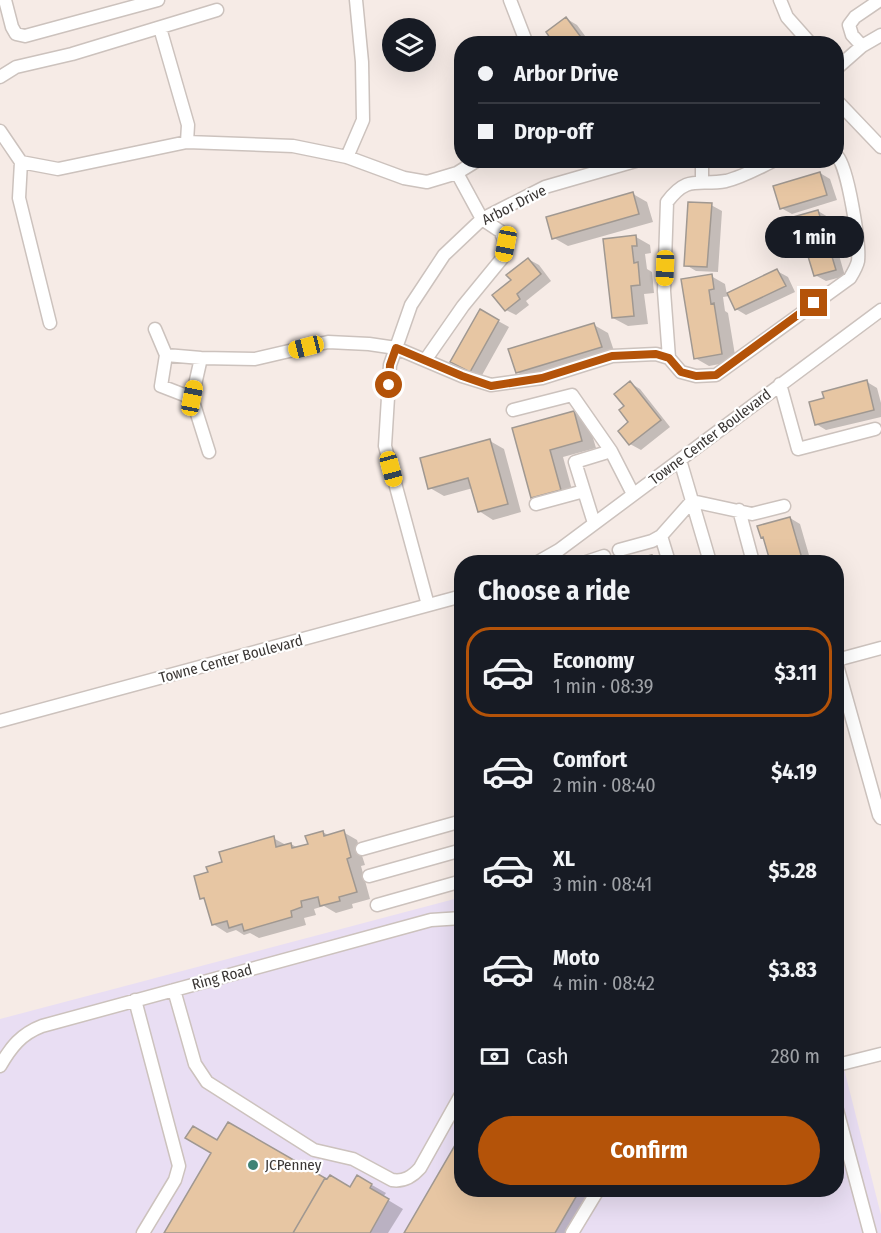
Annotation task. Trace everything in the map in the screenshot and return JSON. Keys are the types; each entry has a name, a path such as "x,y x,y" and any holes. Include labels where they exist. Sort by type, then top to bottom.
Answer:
{"street":[{"path":"5,0 16,34 26,36 158,0"},
{"path":"347,157 363,120 362,63 356,0"},
{"path":"510,0 524,36"},
{"path":"780,0 787,17 804,36"},
{"path":"862,46 852,35 849,25 855,17 880,0"},
{"path":"0,77 16,67 72,54 217,9"},
{"path":"160,28 188,125 187,142"},
{"path":"844,62 862,46 881,35"},
{"path":"844,108 881,147"},
{"path":"0,131 21,162 19,198 50,323"},
{"path":"21,162 58,169 187,142 293,146 347,157 404,178 427,182 457,173 465,168"},
{"name":"Arbor Drive","path":"428,605 385,446 390,365 411,305 444,255 482,219 544,187 607,168"},
{"path":"702,168 702,182"},
{"path":"669,358 664,291 667,202 675,191 690,183 727,181 757,168"},
{"path":"166,355 255,359 328,342 396,348 491,386 542,378 612,356 656,354 669,358 681,372 696,376 716,375 850,278 858,262 849,187 843,168"},
{"path":"426,359 463,306 504,256 506,244 500,231 482,219 457,173"},
{"name":"Towne Center Boulevard","path":"557,555 594,523 881,310"},
{"path":"155,329 166,355 160,386 192,398"},
{"path":"201,358 192,398 209,452"},
{"path":"780,384 798,449 875,429"},
{"path":"513,410 572,395 611,451 633,495"},
{"path":"594,523 575,462 611,451"},
{"path":"680,460 708,555"},
{"path":"536,504 584,491"},
{"path":"692,501 752,514 784,506"},
{"path":"620,550 652,541 661,536 692,501"},
{"path":"739,510 751,555"},
{"path":"661,536 667,555"},
{"name":"Towne Center Boulevard","path":"0,721 454,598"},
{"path":"844,658 881,648"},
{"path":"844,690 881,818"},
{"path":"362,849 454,823"},
{"path":"369,876 454,852"},
{"path":"377,905 454,883"},
{"name":"Ring Road","path":"0,1066 12,1046 32,1030 431,920 454,919"},
{"path":"174,990 195,1064 207,1082 314,1150 353,1159 392,1180 410,1178 420,1168 454,1107"},
{"path":"135,1000 179,1166 175,1180 143,1233"},
{"path":"844,1063 881,1054"},
{"path":"844,1136 870,1233"},
{"path":"573,1233 594,1197"}],"shaded area":[{"path":"454,899 454,1197 844,1197 844,1069 881,1215 881,1233 0,1233 0,1019"}],"building":[{"path":"566,17 580,36 549,36 546,32"},
{"path":"820,172 827,195 780,209 773,186"},
{"path":"633,192 639,214 552,239 546,217"},
{"path":"688,202 712,203 707,267 684,266"},
{"path":"818,210 836,270 814,276 793,217"},
{"path":"636,235 637,246 632,246 634,263 638,262 640,285 631,286 634,316 612,318 603,239"},
{"path":"528,258 541,274 517,294 520,299 505,311 492,295 511,280 506,275"},
{"path":"777,269 786,286 735,310 727,293"},
{"path":"712,274 714,289 709,290 711,304 714,303 722,354 694,359 681,279"},
{"path":"480,309 499,320 470,372 450,362"},
{"path":"594,323 602,347 516,373 508,349"},
{"path":"867,380 874,410 815,425 809,402 824,398 822,392"},
{"path":"630,381 661,420 629,445 618,431 628,422 619,410 624,406 614,394"},
{"path":"574,411 582,441 550,450 561,490 531,498 512,428"},
{"path":"490,439 508,504 478,512 468,478 428,489 420,458"},
{"path":"790,517 801,555 768,555 757,526"},
{"path":"344,830 351,857 347,859 357,892 339,897 340,901 320,906 318,897 301,901 302,907 291,911 292,917 244,931 242,924 229,928 227,921 212,925 204,898 200,899 194,876 208,872 206,867 222,862 219,852 274,836 276,847 291,843 292,848 308,844 305,836 323,831 324,836"},
{"name":"JCPenney","path":"228,1122 325,1178 293,1233 164,1233 211,1153 185,1138 193,1126 217,1140"},
{"path":"454,1147 454,1197 576,1197 555,1233 404,1233"},
{"path":"330,1175 350,1187 357,1175 372,1184 370,1188 389,1199 370,1233 293,1233 325,1178 327,1179"}],"place":[{"name":"JCPenney","path":"253,1165"}],"route":[{"path":"389,385 390,365 396,348 491,386 542,378 612,356 656,354 669,358 681,372 696,376 716,375 814,303"}]}
